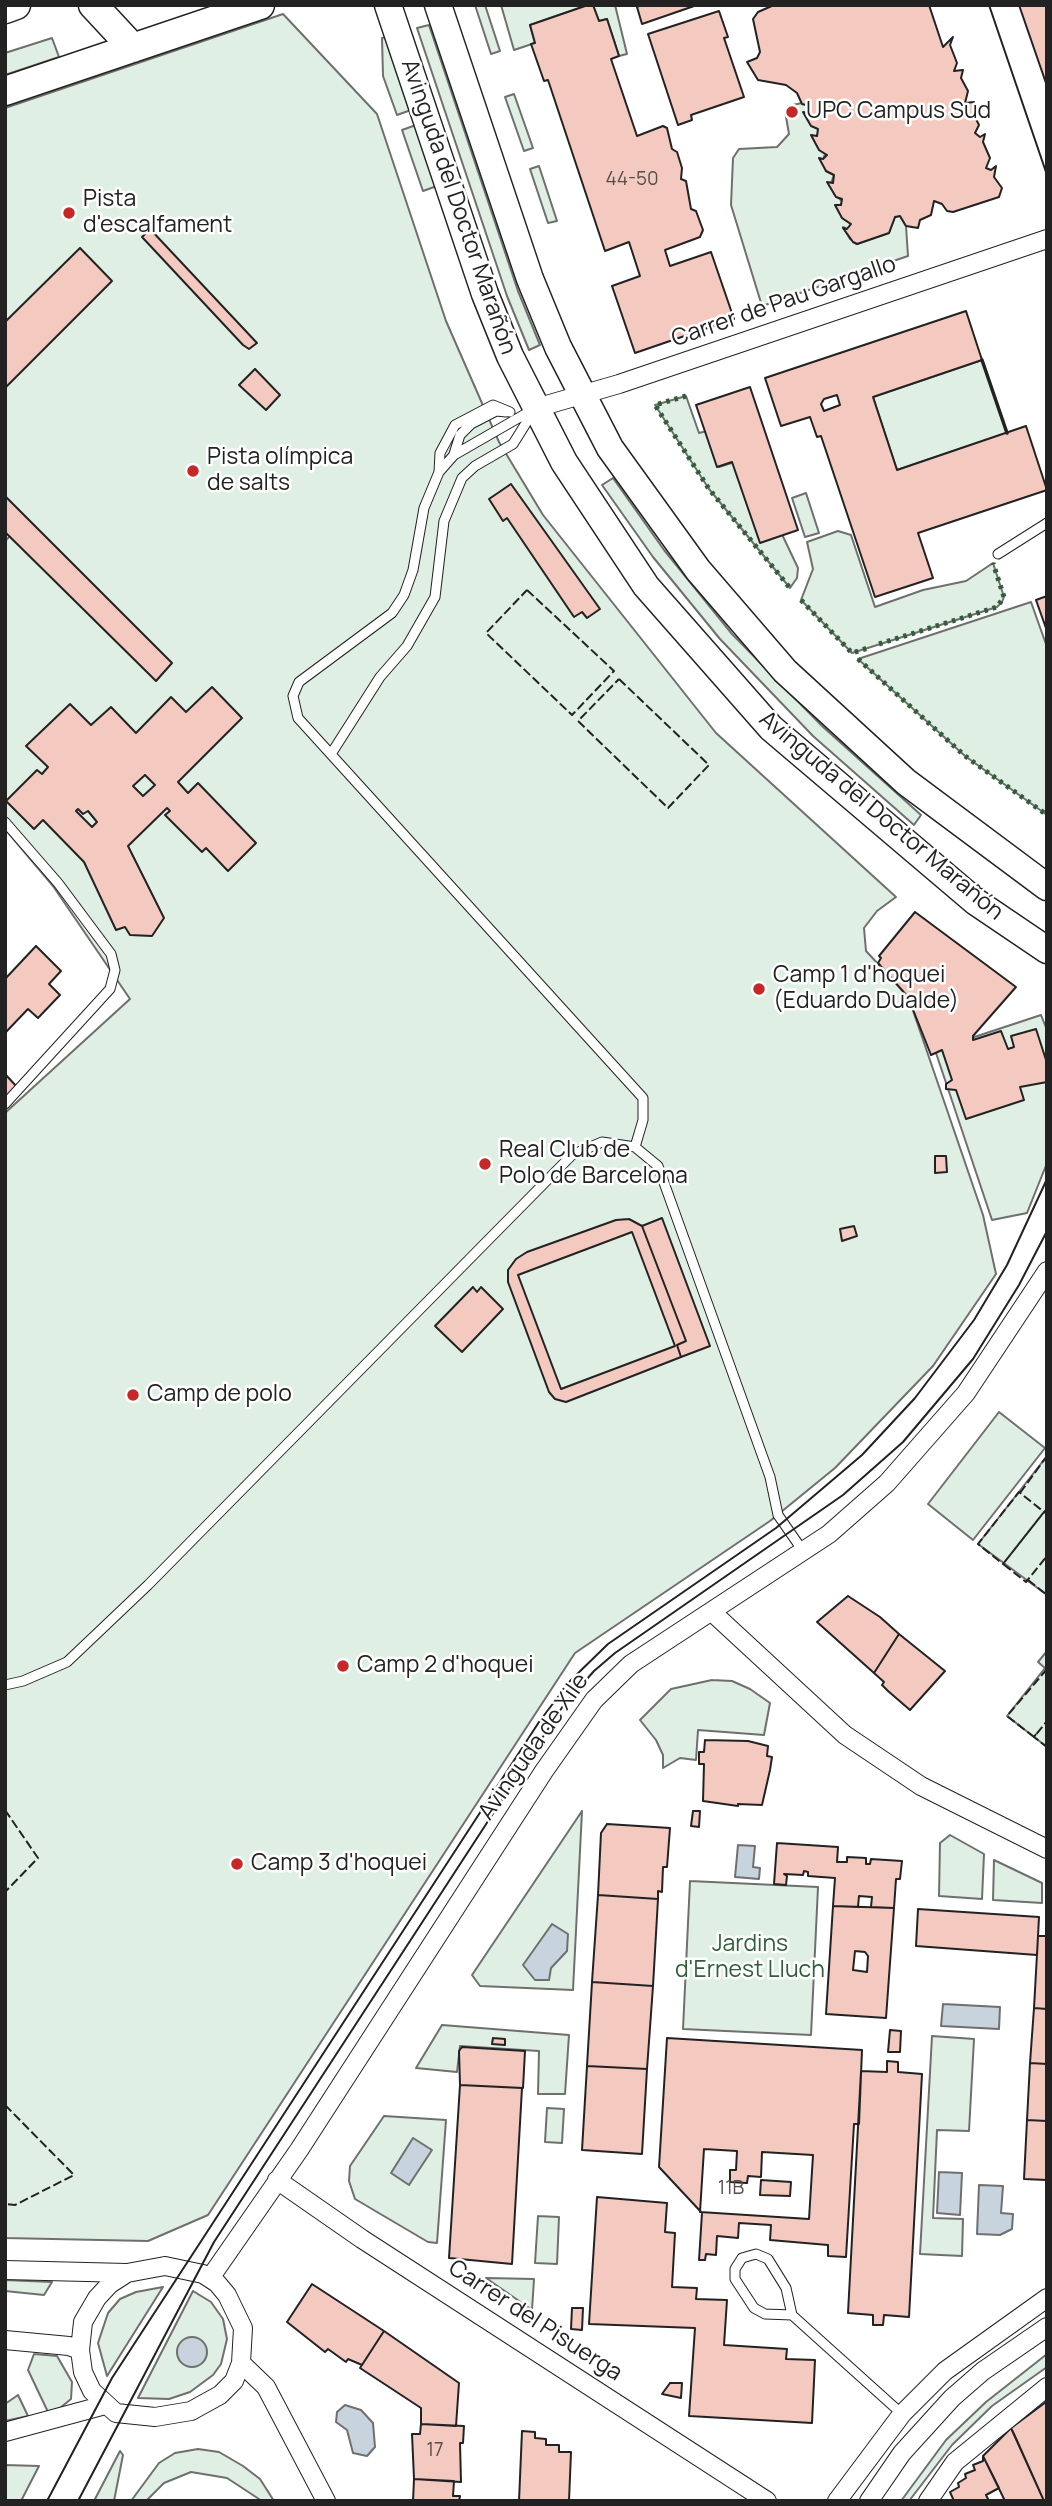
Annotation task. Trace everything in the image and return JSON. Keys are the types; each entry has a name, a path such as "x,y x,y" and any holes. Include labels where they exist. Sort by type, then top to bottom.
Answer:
{"main road":[{"path":"5,9 16,5"},
{"path":"93,5 133,48"},
{"path":"5,91 260,5"}],"street":[{"name":"Avinguda del Doctor Marañón","path":"388,5 485,294 510,356 524,411 564,462 646,586 771,727 976,902 1047,950"},
{"name":"Avinguda del Doctor Marañón","path":"438,5 530,279 558,347 610,448 698,570 785,671 906,782 985,844 1046,885"},
{"name":"Carrer de Pau Gargallo","path":"524,411 1047,239"},
{"name":"Avinguda de Xile","path":"210,2278 576,1722 594,1700 631,1664 713,1613 803,1551 887,1483 966,1394 1047,1271"},
{"path":"713,1613 845,1735 921,1786 1047,1849"},
{"name":"Carrer del Pisuerga","path":"277,2180 373,2246 767,2501"},
{"path":"5,2270 127,2273 165,2266 198,2272 210,2278 218,2283 235,2305 243,2328 241,2362 234,2381 220,2395 191,2411 155,2417 116,2413 105,2405 88,2381 80,2350 86,2315 110,2284 127,2273"},
{"path":"837,2501 902,2414 972,2349 1047,2298"},
{"path":"869,2501 902,2453 952,2398 984,2371 1047,2327"},
{"path":"5,2340 69,2346 80,2350"},
{"path":"241,2362 266,2387 326,2501"},
{"path":"928,2501 955,2462 1047,2386"},
{"path":"5,2432 105,2405"}],"lane":[{"path":"439,472 440,453 455,425 493,405 524,411"},
{"path":"454,455 460,435 471,424 496,411 524,411"},
{"path":"524,411 454,455 439,472 424,508 413,570 392,613 299,682 293,696 298,718 643,1098 643,1120 635,1147"},
{"path":"331,754 380,677 407,646 435,597 444,521 462,478 475,466 513,444 524,411"},
{"path":"998,554 1047,523"},
{"path":"5,822 58,883 111,954 115,970 110,989 5,1104"},
{"path":"5,1685 67,1662 148,1585 572,1155 602,1142 635,1147 658,1166 770,1477 778,1515 803,1551"},
{"path":"792,2315 765,2314 754,2308 735,2279 735,2269 742,2258 756,2253 768,2259 786,2288 792,2315 902,2414"}],"green space":[{"path":"475,5 485,5 500,51 491,54"},
{"path":"501,5 588,5 530,25 535,43 514,50"},
{"path":"593,5 615,5 627,54 619,56 607,19 599,21"},
{"name":"Real Club de Polo de Barcelona","path":"283,14 377,114 446,321 499,442 543,515 716,733 896,897 877,911 864,928 866,951 908,996 983,1215 996,1274 933,1366 835,1468 770,1521 575,1653 208,2215 148,2241 5,2238 5,1113 130,999 53,886 5,829 5,541 10,536 5,531 5,108"},
{"path":"429,25 518,291 540,345 529,350 507,296 417,28"},
{"path":"387,37 411,110 397,115 383,76 382,38"},
{"path":"52,38 59,57 5,75 5,53"},
{"path":"514,94 533,148 524,151 505,97"},
{"path":"802,103 810,106 807,114 810,122 818,129 819,150 827,155 824,156 826,171 834,175 831,183 834,194 843,202 839,206 842,218 851,224 847,229 843,227 850,239 857,244 889,233 895,217 900,216 906,226 908,256 762,306 731,205 733,158 739,149 777,147 789,134 785,111 788,106"},
{"path":"416,125 437,186 423,191 402,130"},
{"path":"539,166 557,221 548,223 530,169"},
{"path":"982,360 1007,433 897,470 873,397"},
{"path":"686,396 699,433 707,431 719,467 738,461 778,526 798,568 797,578 790,588 709,489 655,405"},
{"path":"613,478 664,550 732,634 822,726 921,815 914,825 813,736 720,639 653,557 602,485"},
{"path":"806,493 819,533 805,537 792,498"},
{"path":"838,531 851,535 875,607 923,590 966,581 993,563 1004,597 1002,602 997,607 852,653 801,600 813,569 807,542"},
{"path":"1031,602 1047,647 1047,815 965,756 858,659"},
{"path":"1041,1015 1047,1030 1047,1163 1027,1213 992,1220 935,1050"},
{"path":"999,1412 1045,1448 973,1540 928,1504"},
{"path":"1047,1456 1047,1595 978,1544"},
{"path":"1047,1651 1047,1747 1007,1716 1045,1668 1038,1662"},
{"path":"712,1680 732,1681 770,1703 764,1735 698,1730 696,1760 680,1758 663,1768 663,1755 656,1740 640,1720 671,1689"},
{"path":"582,1811 573,1990 480,1986 472,1975"},
{"path":"950,1835 984,1854 982,1899 939,1896 940,1843"},
{"path":"994,1860 1042,1883 1042,1903 993,1900"},
{"name":"Jardins d'Ernest Lluch","path":"690,1881 818,1887 811,2035 683,2029"},
{"path":"442,2025 569,2035 565,2094 538,2094 539,2051 460,2046 457,2072 416,2068"},
{"path":"932,2036 974,2039 969,2131 937,2130 933,2218 963,2219 962,2256 920,2254"},
{"path":"547,2108 564,2109 562,2143 545,2142"},
{"path":"384,2116 446,2120 437,2243 428,2242 355,2199 349,2181 350,2166"},
{"path":"538,2216 559,2217 557,2264 535,2263"},
{"path":"486,2278 534,2279 532,2310"},
{"path":"5,2280 52,2282 44,2295 5,2291"},
{"path":"163,2287 107,2376 98,2343 108,2313 120,2299 136,2292"},
{"path":"193,2291 211,2302 223,2319 227,2339 221,2364 213,2375 190,2392 169,2399 138,2398"},
{"path":"34,2354 57,2356 72,2382 71,2399 60,2408 48,2412 28,2370"},
{"path":"1047,2354 1047,2367 992,2406 952,2445 909,2501 901,2501 946,2440 986,2402"},
{"path":"18,2395 28,2416 5,2421 5,2404"},
{"path":"198,2449 219,2452 243,2466 260,2479 274,2501 262,2501 227,2478 191,2472 164,2483 146,2501 131,2501 159,2463 175,2453"},
{"path":"120,2451 123,2455 114,2501 94,2501"},
{"path":"5,2465 39,2466 21,2501 5,2501"}],"shaded area":[{"path":"738,1845 755,1846 753,1867 760,1868 759,1879 735,1877"},
{"path":"552,1924 568,1934 567,1951 551,1968 549,1980 535,1980 523,1965"},
{"path":"943,2004 1000,2007 999,2029 941,2026"},
{"path":"413,2138 432,2150 409,2185 391,2173"},
{"path":"939,2172 962,2173 960,2215 937,2213"},
{"path":"979,2185 1003,2186 1001,2213 1013,2214 1012,2229 1000,2235 977,2234"},
{"path":"192,2337 203,2341 207,2352 203,2363 192,2367 181,2363 177,2352 181,2341"},
{"path":"345,2405 361,2410 373,2423 375,2447 367,2456 353,2453 347,2430 336,2422 337,2412"}],"building":[{"path":"593,5 599,21 607,19 619,56 611,59 637,136 663,126 667,128 672,149 677,152 682,168 681,179 686,181 691,209 696,211 703,230 700,237 665,250 670,266 711,252 734,319 635,353 612,286 640,276 629,242 605,251 548,80 544,81 531,44 535,43 530,25"},
{"path":"697,5 642,24 637,7"},
{"path":"774,5 929,5 943,47 953,37 950,45 957,63 954,71 963,70 961,78 968,91 965,103 974,102 973,113 979,125 975,133 980,137 985,134 983,142 990,158 986,168 991,170 996,166 994,177 1002,188 999,197 953,212 947,211 942,204 934,201 931,215 920,220 918,228 906,226 900,216 895,217 889,233 857,244 853,242 843,228 847,229 851,224 842,218 835,205 841,205 842,199 836,197 827,182 833,183 834,175 826,171 819,158 823,159 827,155 819,150 811,135 817,136 818,129 811,126 803,112 809,113 810,106 802,104 797,93 786,85 758,80 747,62 757,58 760,52 753,19 758,12"},
{"path":"1019,5 1047,5 1047,86"},
{"path":"719,11 728,37 724,38 744,97 691,115 692,120 678,125 648,34"},
{"path":"150,229 257,343 249,349 243,345 142,237"},
{"path":"80,248 112,281 5,388 5,322"},
{"path":"966,311 982,360 873,397 897,470 1026,426 1047,490 918,533 933,578 875,597 821,436 817,437 810,417 781,426 765,378","holes":["837,395 840,405 824,411 821,404 824,399"]},
{"path":"255,369 280,395 266,410 239,385"},
{"path":"750,387 798,530 760,543 732,462 717,467 696,405"},
{"path":"511,484 600,609 587,618 582,612 574,617 507,518 503,521 489,499"},
{"path":"5,496 172,663 156,681 5,532"},
{"path":"1047,596 1047,631 1036,600"},
{"path":"212,687 242,718 178,782 188,793 198,783 256,843 228,871 206,848 202,852 165,815 170,811 167,808 128,846 164,918 152,936 130,935 125,927 116,930 84,862 43,820 34,829 6,801 37,770 42,774 48,767 26,746 70,704 91,725 111,707 136,733 171,697 186,712","holes":["145,775 155,785 143,796 133,786","78,809 83,814 88,811 97,822 92,827 76,811"]},
{"path":"915,912 1016,987 973,1036 973,1040 1001,1031 1008,1049 1014,1047 1011,1036 1036,1029 1047,1063 1047,1082 1020,1087 1024,1100 966,1119 956,1090 946,1089 946,1084 952,1080 942,1050 931,1055 908,997 878,963 881,958 879,956"},
{"path":"36,946 61,971 49,984 60,995 38,1018 28,1009 5,1033 5,979"},
{"path":"5,1074 17,1087 5,1098"},
{"path":"935,1156 946,1156 947,1172 935,1173"},
{"path":"662,1218 710,1346 681,1357 677,1345 686,1341 642,1226"},
{"path":"629,1219 642,1226 686,1341 677,1345 681,1357 566,1402 555,1399 549,1392 508,1282 508,1270 516,1259 527,1252 616,1220","holes":["632,1232 675,1346 561,1389 518,1275"]},
{"path":"854,1226 857,1236 842,1241 840,1229"},
{"path":"473,1287 477,1292 481,1287 503,1309 462,1352 435,1326"},
{"path":"848,1596 880,1617 899,1634 874,1673 817,1622"},
{"path":"899,1634 945,1671 910,1710 882,1685 884,1682 874,1673"},
{"path":"705,1740 748,1741 768,1746 767,1756 772,1757 762,1805 738,1806 703,1801 704,1764 699,1764 699,1752 704,1752"},
{"path":"693,1811 700,1811 699,1827 691,1826"},
{"path":"607,1824 670,1828 667,1867 663,1867 662,1892 658,1891 658,1899 598,1895 601,1833"},
{"path":"777,1843 838,1847 837,1862 847,1862 847,1857 866,1858 866,1864 870,1864 871,1859 902,1861 900,1879 896,1879 894,1908 871,1907 872,1897 859,1896 858,1907 833,1906 835,1878 808,1876 808,1872 804,1871 803,1875 784,1874 787,1876 786,1885 774,1884"},
{"path":"598,1895 658,1899 653,1986 592,1982"},
{"path":"833,1906 894,1908 886,2018 826,2014","holes":["855,1951 865,1952 868,1956 867,1972 853,1970"]},
{"path":"918,1909 1039,1917 1037,1955 916,1946"},
{"path":"1038,1936 1047,1936 1047,2009 1034,2008"},
{"path":"592,1982 653,1986 647,2069 587,2066"},
{"path":"1034,2008 1047,2009 1047,2064 1030,2063"},
{"path":"890,2030 901,2031 900,2052 888,2052"},
{"path":"493,2038 505,2039 505,2045 492,2044"},
{"path":"667,2038 862,2050 859,2124 854,2124 846,2257 828,2256 828,2245 770,2240 771,2225 739,2223 738,2238 717,2236 716,2255 706,2254 705,2260 699,2260 702,2213 659,2167"},
{"path":"462,2047 525,2051 523,2088 460,2085 459,2051"},
{"path":"887,2061 898,2062 898,2072 922,2074 909,2317 884,2315 883,2325 873,2325 873,2315 848,2313 861,2071 887,2072"},
{"path":"1030,2063 1047,2064 1047,2121 1027,2120"},
{"path":"587,2066 647,2069 642,2154 582,2150"},
{"path":"460,2085 522,2088 512,2264 449,2258"},
{"path":"1027,2120 1047,2121 1047,2180 1024,2179"},
{"path":"704,2149 737,2151 736,2170 730,2170 730,2182 747,2183 748,2176 761,2177 762,2152 813,2155 809,2219 700,2212","holes":["761,2180 791,2182 790,2196 760,2195"]},
{"path":"597,2197 667,2203 665,2232 675,2233 672,2287 697,2288 696,2299 727,2300 724,2345 787,2349 786,2359 815,2360 812,2423 689,2416 695,2328 589,2324"},
{"path":"312,2284 384,2331 362,2365 348,2359 346,2362 328,2349 325,2352 287,2322"},
{"path":"572,2308 583,2308 582,2330 571,2329"},
{"path":"384,2331 459,2383 456,2426 421,2424 421,2408 360,2368"},
{"path":"670,2383 682,2383 681,2398 662,2394"},
{"path":"1046,2402 1047,2501 1044,2501 1011,2428"},
{"path":"421,2424 464,2426 463,2443 460,2443 461,2482 414,2479 412,2434 420,2434"},
{"path":"1011,2428 1044,2501 1005,2501 983,2456"},
{"path":"522,2431 535,2432 535,2438 546,2439 546,2445 559,2445 559,2452 571,2452 569,2501 519,2501"},
{"path":"983,2456 999,2488 986,2495 989,2501 954,2501 950,2492 959,2487 958,2483 966,2478 965,2474 975,2470 973,2465 983,2461"},
{"path":"414,2479 454,2481 453,2496 460,2496 459,2501 413,2501"}],"tram line":[{"path":"989,5 1047,175"},
{"path":"47,2501 112,2378 539,1722 570,1681 608,1644 776,1528 862,1455 915,1398 974,1320 1007,1265 1047,1179"},
{"path":"78,2501 214,2242 563,1706 594,1671 615,1653 843,1495 903,1442 973,1359 1019,1285 1047,1231"}],"hedge":[{"path":"686,396 655,405 709,489 790,588"},
{"path":"879,644 997,607 1004,597 993,563"},
{"path":"801,600 852,653 871,647"},
{"path":"858,659 965,756 1047,815"}],"fence":[{"path":"527,590 614,671 572,715 486,633 527,590"},
{"path":"619,679 709,765 668,808 578,721 619,679"},
{"path":"1020,1493 1047,1456"},
{"path":"1047,1509 1044,1512 1003,1564 978,1544 1019,1492 1044,1512 1047,1514 1044,1512 1003,1564 1026,1582 1047,1556"},
{"path":"1028,1580 1047,1595"},
{"path":"1047,1669 1007,1716 1034,1737 1047,1721"},
{"path":"1036,1734 1034,1737 1047,1747"},
{"path":"5,1810 38,1858 5,1892"},
{"path":"5,2105 74,2175 15,2205 5,2204"}],"wall":[{"path":"982,360 1007,433"}],"place":[{"name":"UPC Campus Sud","path":"792,112"},
{"name":"Pista d'escalfament","path":"69,213"},
{"name":"Pista olímpica de salts","path":"193,471"},
{"name":"Camp 1 d'hoquei (Eduardo Dualde)","path":"759,989"},
{"name":"Real Club de Polo de Barcelona","path":"485,1164"},
{"name":"Camp de polo","path":"133,1395"},
{"name":"Camp 2 d'hoquei","path":"343,1666"},
{"name":"Camp 3 d'hoquei","path":"237,1864"}]}
